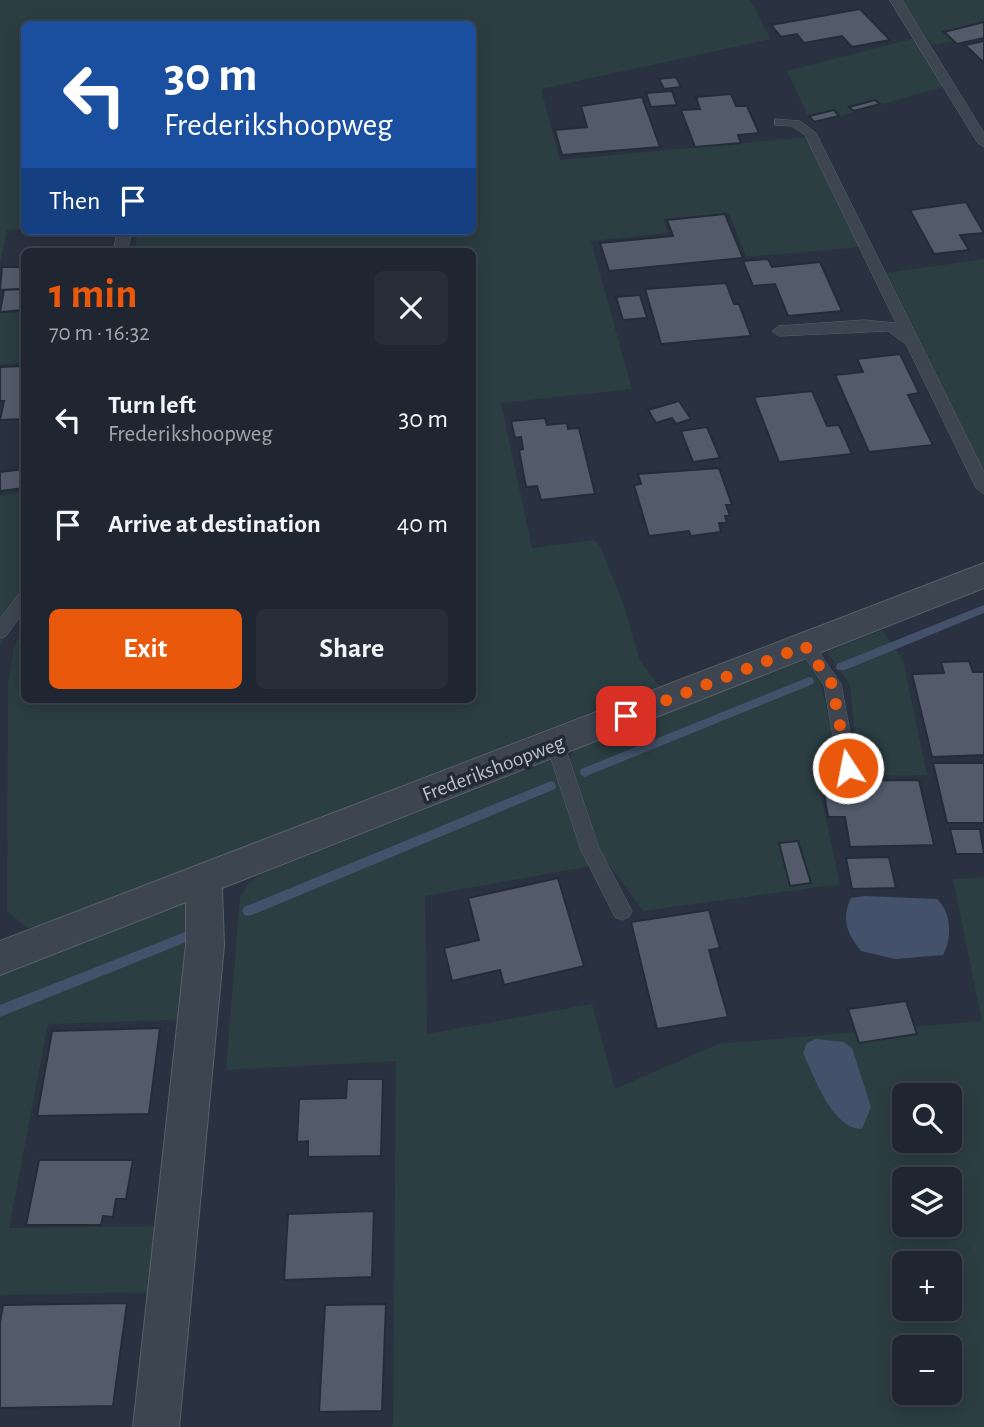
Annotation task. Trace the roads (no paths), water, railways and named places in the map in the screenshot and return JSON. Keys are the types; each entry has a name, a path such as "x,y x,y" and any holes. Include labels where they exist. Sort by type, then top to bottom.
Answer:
{"street":[{"name":"Frederikshoopweg","path":"0,958 204,881 984,575"},
{"path":"156,1427 205,945 204,881"}],"lane":[{"path":"895,0 932,53 984,143"},
{"path":"779,122 792,121 803,125 810,133 984,488"},
{"path":"779,331 864,325 891,326 913,342"},
{"path":"0,631 21,604"},
{"path":"805,646 832,684 848,768"},
{"path":"555,744 590,850 622,911"}],"water":[{"path":"865,896 937,899 946,911 949,926 943,955 895,959 861,951 849,932 846,913 851,898"},
{"path":"816,1039 844,1042 852,1048 871,1107 862,1129 851,1127 842,1120 825,1100 803,1053 807,1043"}],"waterway":[{"path":"841,667 983,609"},
{"path":"585,772 809,681"},
{"path":"248,911 551,786"},
{"path":"0,1011 185,937"}]}
